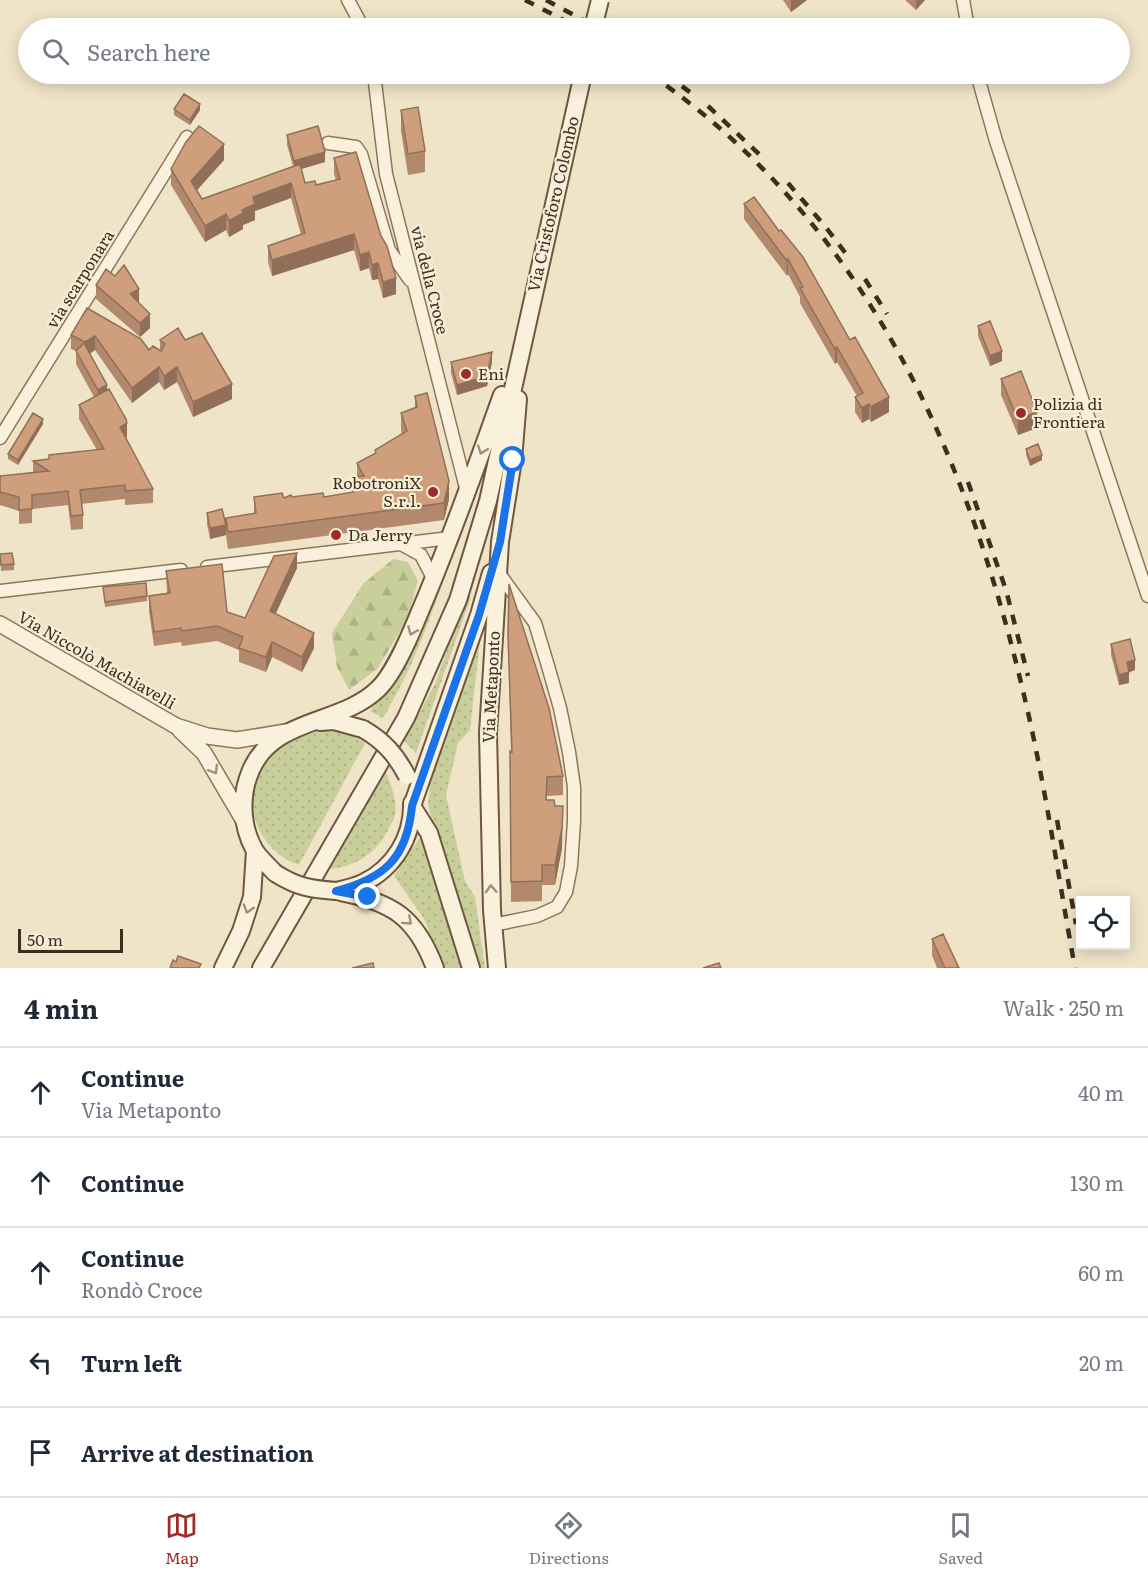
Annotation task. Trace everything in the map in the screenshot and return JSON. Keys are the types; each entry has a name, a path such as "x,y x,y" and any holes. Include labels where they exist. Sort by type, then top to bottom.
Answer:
{"main road":[{"path":"596,18 600,0"},
{"name":"Via Cristoforo Colombo","path":"523,335 581,84"},
{"path":"435,968 417,930 398,912 368,897 307,889 275,873 255,851 244,821 244,791 251,768 269,744 286,732 362,702 380,688 406,646 450,538 523,335"},
{"path":"261,968 406,718 458,600 488,501 523,335"},
{"name":"Via Metaponto","path":"497,968 493,925 488,733 500,542 513,460 523,335"},
{"path":"412,806 479,615 500,542"},
{"path":"314,722 334,721 363,729 379,738 390,748 407,776 412,806 411,823 406,837 400,850 387,867 362,884 336,891"},
{"path":"412,806 429,833 471,968"},
{"path":"223,968 242,931 252,897 255,851"}],"street":[{"path":"348,0 358,18"},
{"path":"963,0 966,18"},
{"name":"via della Croce","path":"375,84 386,174 467,492"},
{"path":"980,84 996,141 1148,596"},
{"name":"via scarponara","path":"0,438 187,137"},
{"path":"328,143 356,147 361,154 389,250 414,286"},
{"path":"0,591 450,538"},
{"path":"401,544 421,555 434,580"},
{"path":"493,925 537,916 557,907 566,892 571,866 574,821 574,787 569,752 560,708 535,623 498,572"},
{"name":"Via Niccolò Machiavelli","path":"0,624 176,726"},
{"path":"176,726 207,736 237,740 286,732"},
{"path":"176,726 204,753 244,821"}],"green space":[{"path":"460,528 418,649 383,718 370,711 416,639"},
{"path":"393,559 408,562 418,581 407,620 377,669 349,690 337,667 332,633 363,584"},
{"path":"467,596 471,597 416,753 404,741 435,684"},
{"path":"481,631 470,730 458,743 446,795 465,881 475,897 485,968 481,968 434,831 428,805 431,775"},
{"path":"317,727 345,731 365,743 299,865 284,858 271,847 262,834 255,820 252,804 253,788 257,773 270,752 289,739"},
{"path":"385,769 395,804 395,815 391,825 379,845 365,857 349,865 330,869"},
{"path":"420,837 463,968 443,968 424,919 394,876"}],"building":[{"path":"184,94 200,104 190,120 174,109"},
{"path":"418,107 425,151 408,154 401,110"},
{"path":"199,126 224,144 191,181 202,199 300,164 305,183 315,181 316,185 340,179 334,158 356,152 396,278 383,282 378,263 372,265 369,252 360,255 354,234 272,260 268,246 305,233 291,183 253,197 255,204 242,210 243,213 229,221 226,214 205,226 171,169 186,142"},
{"path":"318,126 325,152 294,161 287,135"},
{"path":"754,197 779,231 781,230 803,257 850,340 855,337 889,397 871,407 869,404 862,408 855,397 863,393 800,288 803,287 788,259 787,261 744,204"},
{"path":"124,265 139,289 130,294 150,314 140,323 96,285 106,269 115,276"},
{"path":"87,308 141,339 149,350 153,346 161,351 165,344 160,340 178,328 185,340 202,333 232,384 193,402 177,367 164,376 159,367 132,388 95,336 85,342 71,335"},
{"path":"990,321 1002,351 990,356 978,326"},
{"path":"84,343 107,385 98,390 76,351"},
{"path":"492,352 487,376 457,385 451,362"},
{"path":"1021,371 1037,412 1018,420 1001,379"},
{"path":"109,389 126,419 127,423 120,427 153,489 125,491 125,485 80,490 83,515 71,516 68,491 32,495 32,509 19,510 19,497 0,492 0,476 49,471 33,461 49,459 49,455 104,449 79,405"},
{"path":"427,393 449,481 444,503 228,532 226,518 256,513 254,497 282,493 284,498 291,495 292,497 323,493 324,497 354,492 352,477 364,476 357,463 376,453 375,450 407,431 401,413 417,407 415,396"},
{"path":"33,413 43,419 18,460 8,454"},
{"path":"1038,444 1042,455 1030,460 1026,449"},
{"path":"222,509 226,525 210,528 207,513"},
{"path":"12,553 14,564 1,565 0,554"},
{"path":"297,553 270,611 314,633 302,657 272,642 266,657 239,648 243,637 217,626 154,632 149,596 170,593 166,571 222,564 227,612 245,618 274,556"},
{"path":"146,583 147,596 105,602 103,587"},
{"path":"509,584 549,708 563,776 547,777 546,800 554,800 555,806 563,806 562,828 555,865 542,865 542,881 511,882 510,751 512,752 508,636"},
{"path":"1130,639 1135,660 1127,662 1129,672 1119,675 1111,644"},
{"path":"943,934 959,968 945,968 932,939"},
{"path":"178,956 201,964 199,968 170,968 173,960 176,962"},
{"path":"373,963 374,968 352,968"},
{"path":"719,963 721,968 703,968"}],"railway":[{"path":"525,0 560,18"},
{"path":"546,0 579,18"},
{"path":"663,84 725,133 790,198 846,269 895,346 936,427 970,512 999,600 1023,691 1045,794 1075,968"},
{"path":"679,84 691,93"},
{"path":"708,106 760,155"},
{"path":"788,183 847,255"},
{"path":"865,279 887,314"},
{"path":"968,482 1006,590 1028,676"},
{"path":"1057,820 1076,924"}],"place":[{"name":"Eni","path":"466,374"},
{"name":"Polizia di Frontiera","path":"1021,413"},
{"name":"RobotroniX S.r.l.","path":"433,492"},
{"name":"Da Jerry","path":"336,535"}],"route":[{"path":"368,897 336,891 362,884 387,867 400,850 406,837 411,823 412,806 479,615 500,542 513,460"}]}
